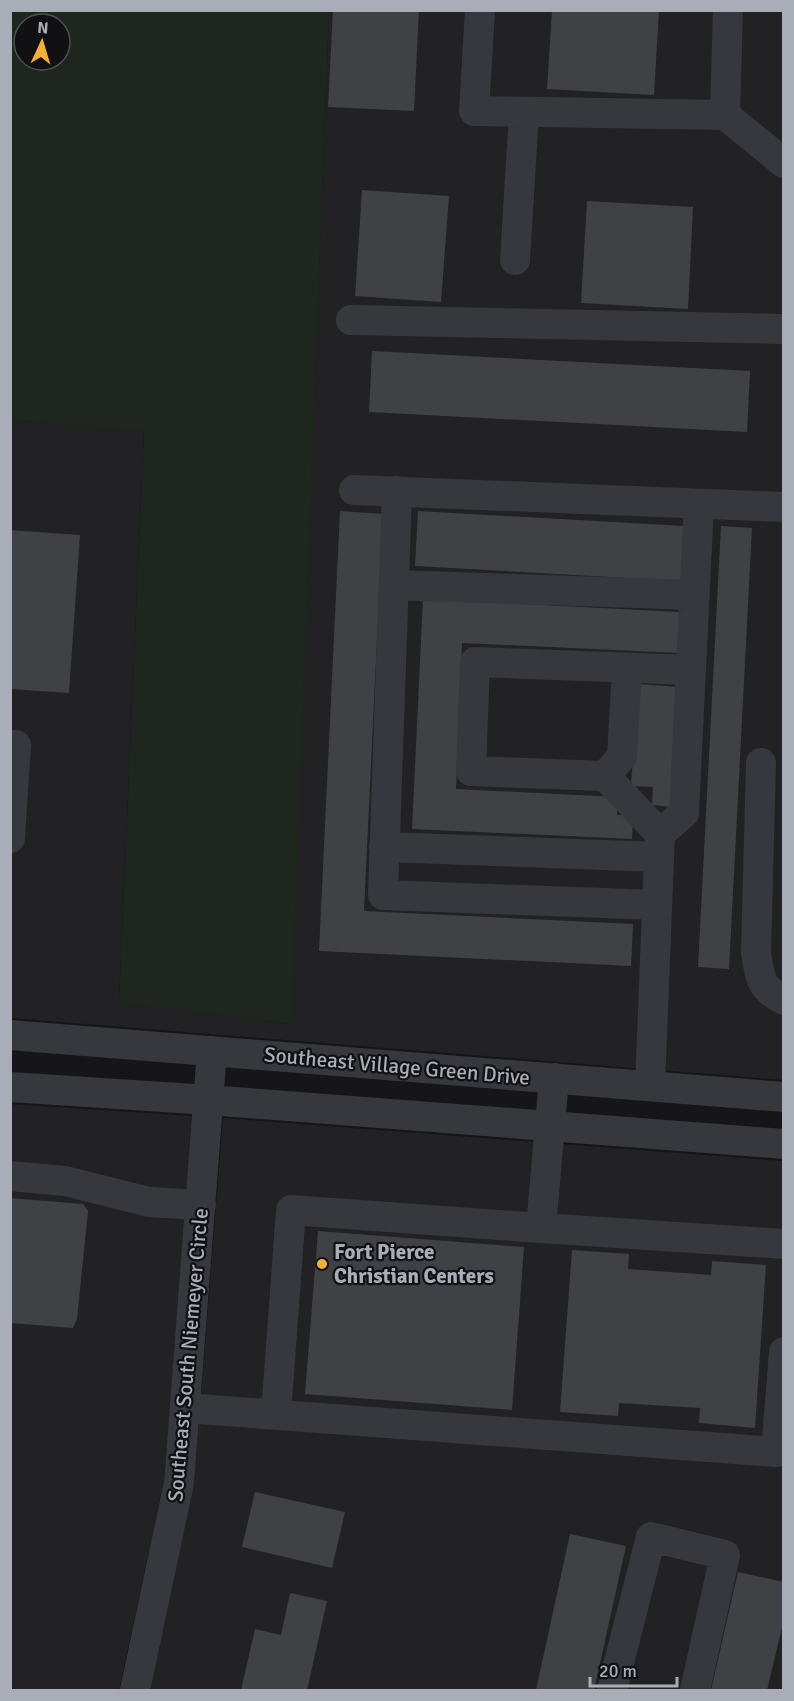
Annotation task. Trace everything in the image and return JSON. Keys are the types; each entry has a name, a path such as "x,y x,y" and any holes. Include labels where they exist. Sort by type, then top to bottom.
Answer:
{"street":[{"path":"480,10 474,111 725,115 783,163"},
{"path":"725,115 728,10"},
{"path":"515,260 524,112"},
{"path":"351,320 783,329"},
{"path":"354,490 783,507"},
{"path":"397,491 383,895 657,905"},
{"path":"650,1086 659,845 684,813 699,504"},
{"path":"394,585 694,595"},
{"path":"659,845 605,776 471,771 475,662 691,670"},
{"path":"605,776 622,756 627,668"},
{"path":"10,745 16,746 10,838"},
{"path":"761,763 756,953 760,978 768,992 783,1000"},
{"path":"384,848 659,845"},
{"name":"Southeast Village Green Drive","path":"10,1035 783,1097"},
{"name":"Southeast South Niemeyer Circle","path":"135,1690 179,1483 212,1051"},
{"path":"541,1228 554,1078"},
{"path":"10,1087 783,1144"},
{"path":"10,1176 65,1181 149,1202 201,1205"},
{"path":"276,1414 291,1210 783,1244"},
{"path":"185,1408 776,1452 783,1352"},
{"path":"612,1690 651,1537 725,1555 694,1690"}],"shaded area":[{"path":"10,11 329,11 291,1024 119,1002 144,431 11,420"},
{"path":"329,11 783,11 783,1080 11,1018 10,420 144,430 119,1001 290,1024"},
{"path":"10,1104 193,1116 164,1481 119,1690 11,1690"},
{"path":"223,1118 783,1161 783,1690 150,1690 194,1484"}],"building":[{"path":"333,10 419,10 414,111 328,107"},
{"path":"552,10 659,10 654,95 547,89"},
{"path":"362,190 449,196 441,302 355,296"},
{"path":"587,201 693,207 688,309 581,303"},
{"path":"372,351 750,371 747,432 369,412"},
{"path":"340,511 383,514 364,911 633,924 631,966 319,951"},
{"path":"418,511 684,526 681,581 415,566"},
{"path":"721,526 752,528 729,969 698,967"},
{"path":"10,530 80,535 69,693 10,689"},
{"path":"423,599 681,612 679,653 462,643 456,789 618,797 617,815 633,816 632,839 412,829"},
{"path":"638,684 680,687 672,807 652,805 653,787 631,786"},
{"path":"10,1198 83,1204 88,1211 77,1319 73,1328 10,1323"},
{"path":"318,1231 524,1247 512,1410 305,1394"},
{"path":"572,1250 629,1254 628,1269 711,1275 712,1261 766,1265 755,1428 699,1423 700,1408 619,1403 618,1416 560,1412"},
{"path":"255,1492 345,1512 332,1568 242,1547"},
{"path":"570,1534 626,1546 594,1690 536,1690"},
{"path":"738,1572 784,1582 784,1619 767,1690 711,1690"},
{"path":"290,1593 327,1601 307,1690 241,1690 255,1629 281,1635"}],"place":[{"name":"Fort Pierce Christian Centers","path":"322,1264"}]}
